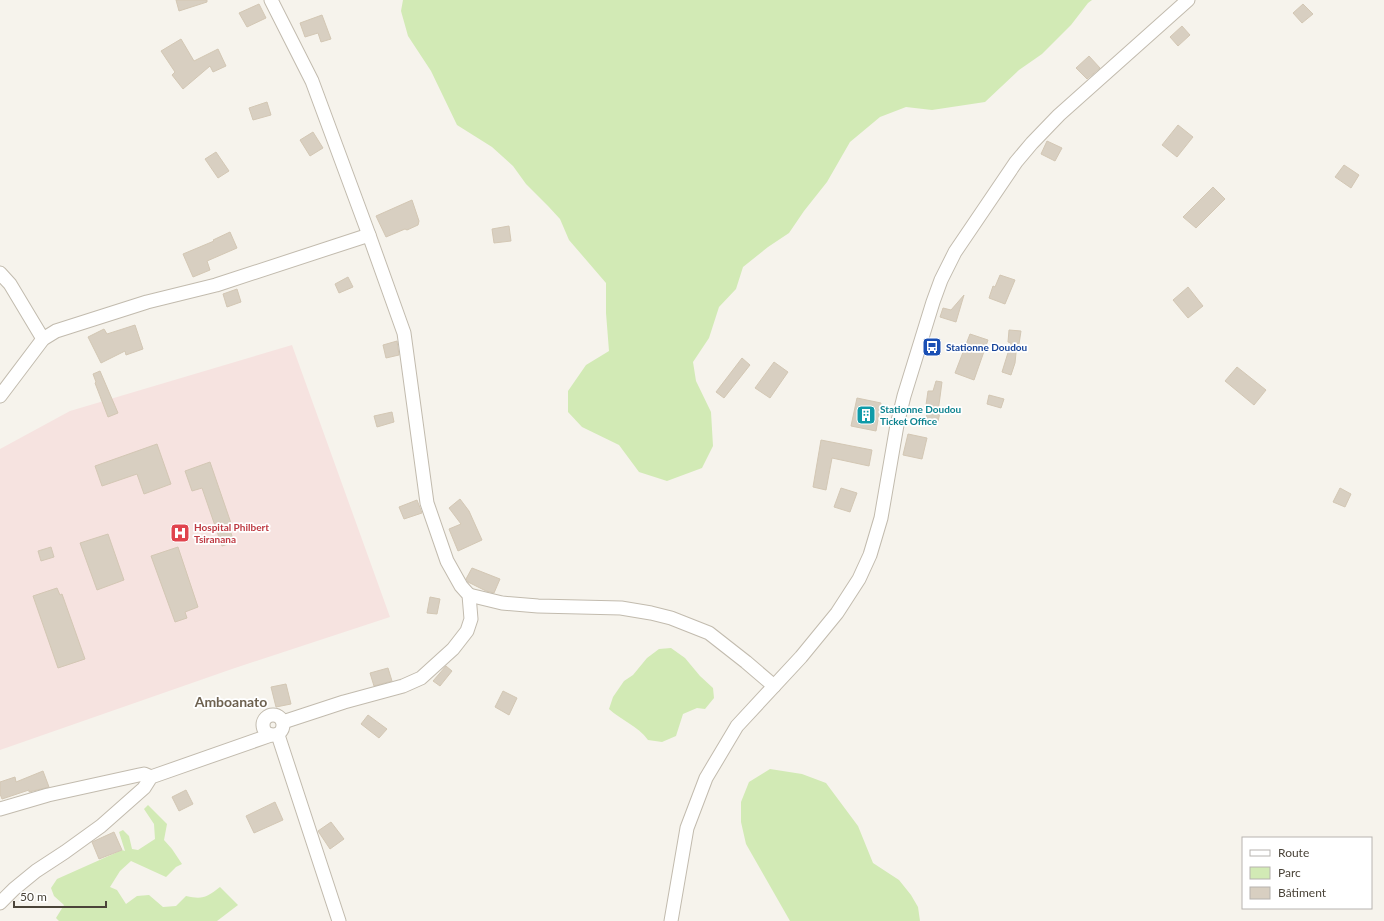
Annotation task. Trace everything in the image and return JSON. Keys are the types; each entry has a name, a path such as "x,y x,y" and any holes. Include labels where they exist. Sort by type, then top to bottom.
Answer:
{"street":[{"path":"271,0 312,81 404,333 426,503 447,561 461,586 469,595 502,603 538,606 621,608 671,618 709,633 774,686"},
{"path":"671,921 687,828 706,778 738,726 801,657 837,613 859,579 870,555 881,518 897,425 904,396 933,302 941,280 956,252 1016,162 1032,143 1059,115 1188,0"},
{"path":"0,396 43,338 56,331 140,304 216,285 369,235"},
{"path":"0,273 10,284 43,338"},
{"path":"283,722 344,702 403,686 421,678 453,649 467,631 471,618 469,595"},
{"path":"0,809 48,795 123,778 144,774 151,776 275,735 283,729 283,722 279,716 272,715 266,718 263,725 265,732 275,735"},
{"path":"275,735 339,921"},
{"path":"0,903 36,871 101,826 144,788 151,776"}],"shaded area":[{"name":"Hospital Philbert Tsiranana","path":"292,345 390,617 232,669 0,750 0,449 70,411"}],"green space":[{"path":"403,0 1092,0 1071,25 1042,54 1019,70 985,102 932,110 906,107 880,117 850,142 827,182 789,233 768,247 743,267 736,289 719,307 709,338 693,362 696,381 711,412 713,446 702,468 667,481 639,472 619,445 582,427 568,412 568,391 586,365 609,351 606,313 606,283 569,240 560,219 526,184 513,166 492,147 457,125 431,71 408,36 401,11"},
{"path":"671,648 685,658 700,676 713,688 714,698 705,709 697,708 683,714 676,736 662,742 648,740 634,727 609,709 613,697 624,681 633,675 647,658 659,649"},
{"path":"770,769 802,774 826,783 858,826 873,863 899,880 911,895 918,907 920,921 790,921 746,844 741,822 741,802 749,782"},
{"path":"148,805 167,824 164,840 182,864 176,867 166,877 131,861 120,871 110,887 117,890 126,904 137,896 149,895 163,907 176,906 186,896 197,898 204,897 220,887 238,905 217,921 59,921 56,918 64,905 54,896 51,888 57,879 122,850 125,851 119,832 123,830 129,836 132,849 138,850 155,839 154,824 144,809"}],"building":[{"path":"176,0 207,0 207,2 179,11"},
{"path":"259,4 266,18 247,27 239,13"},
{"path":"1303,4 1313,14 1302,23 1293,13"},
{"path":"322,15 331,39 321,42 318,33 305,37 300,23"},
{"path":"1182,26 1190,35 1178,46 1170,37"},
{"path":"181,39 194,61 218,49 226,66 213,72 210,66 183,89 172,75 175,72 161,51"},
{"path":"1089,56 1100,68 1087,79 1076,68"},
{"path":"267,102 271,115 253,120 249,108"},
{"path":"1178,125 1193,137 1177,157 1162,145"},
{"path":"313,132 323,148 310,156 300,140"},
{"path":"1047,141 1062,148 1055,161 1041,154"},
{"path":"216,152 229,171 218,178 205,159"},
{"path":"1344,165 1359,175 1351,188 1335,177"},
{"path":"1213,187 1225,199 1196,228 1183,217"},
{"path":"412,200 419,221 418,225 386,237 376,216"},
{"path":"509,226 511,241 494,243 492,229"},
{"path":"230,232 237,248 207,261 210,270 193,277 183,254 214,241 213,240"},
{"path":"1000,275 1015,280 1005,304 989,298 993,286 995,287"},
{"path":"348,277 353,287 339,293 335,284"},
{"path":"1188,287 1203,306 1188,318 1173,300"},
{"path":"237,289 241,302 227,307 223,294"},
{"path":"964,295 956,322 940,317 943,308 951,310"},
{"path":"135,325 143,349 126,355 125,351 101,363 88,337 104,329 107,334"},
{"path":"1009,330 1021,331 1019,344 1017,343 1015,363 1011,375 1002,372 1011,343 1008,342"},
{"path":"970,334 988,340 974,380 955,373"},
{"path":"397,341 399,355 386,358 383,345"},
{"path":"742,358 750,365 724,398 716,392"},
{"path":"774,362 788,372 770,398 755,388"},
{"path":"1237,367 1266,390 1254,405 1225,381"},
{"path":"100,371 118,413 108,417 93,374"},
{"path":"936,381 942,382 938,412 940,413 937,425 925,422 929,406 926,405 928,391 933,391"},
{"path":"989,395 1004,399 1001,408 987,404"},
{"name":"Stationne Doudou Ticket Office","path":"857,398 881,403 876,431 851,426"},
{"path":"392,412 394,422 377,427 374,416"},
{"path":"908,434 927,438 922,459 903,455"},
{"path":"821,440 872,450 869,466 832,458 826,490 813,487"},
{"path":"157,444 171,484 144,494 137,474 102,486 95,466"},
{"path":"210,462 233,529 230,530 234,542 222,546 202,488 192,491 185,471"},
{"path":"841,488 857,493 850,512 834,507"},
{"path":"1340,488 1351,494 1345,507 1333,502"},
{"path":"460,499 469,511 482,540 458,551 449,529 461,524 449,508"},
{"path":"417,500 422,513 404,519 399,507"},
{"path":"108,534 124,580 97,590 80,543"},
{"path":"51,547 54,557 41,561 38,551"},
{"path":"178,547 198,607 185,612 187,618 175,622 151,556"},
{"path":"472,568 500,579 494,593 486,591 468,582 466,579"},
{"path":"57,588 60,595 62,594 85,659 58,668 33,596"},
{"path":"430,597 440,599 437,614 427,613"},
{"path":"446,666 452,671 440,686 433,681"},
{"path":"388,668 392,681 374,686 370,673"},
{"path":"286,684 291,704 276,707 271,687"},
{"path":"503,691 517,698 509,715 495,707"},
{"path":"368,715 387,729 379,738 361,724"},
{"path":"43,771 49,787 29,792 29,790 2,799 0,794 0,782 15,777 16,782"},
{"path":"186,790 193,804 179,811 172,797"},
{"path":"275,802 283,820 254,833 246,816"},
{"path":"331,822 344,839 330,849 318,831"},
{"path":"114,832 122,850 99,859 92,842"}],"place":[{"name":"Stationne Doudou","path":"932,347"},
{"name":"Stationne Doudou Ticket Office","path":"866,415"},
{"name":"Hospital Philbert Tsiranana","path":"180,533"}],"district":[{"name":"Amboanato","path":"231,701"}]}
